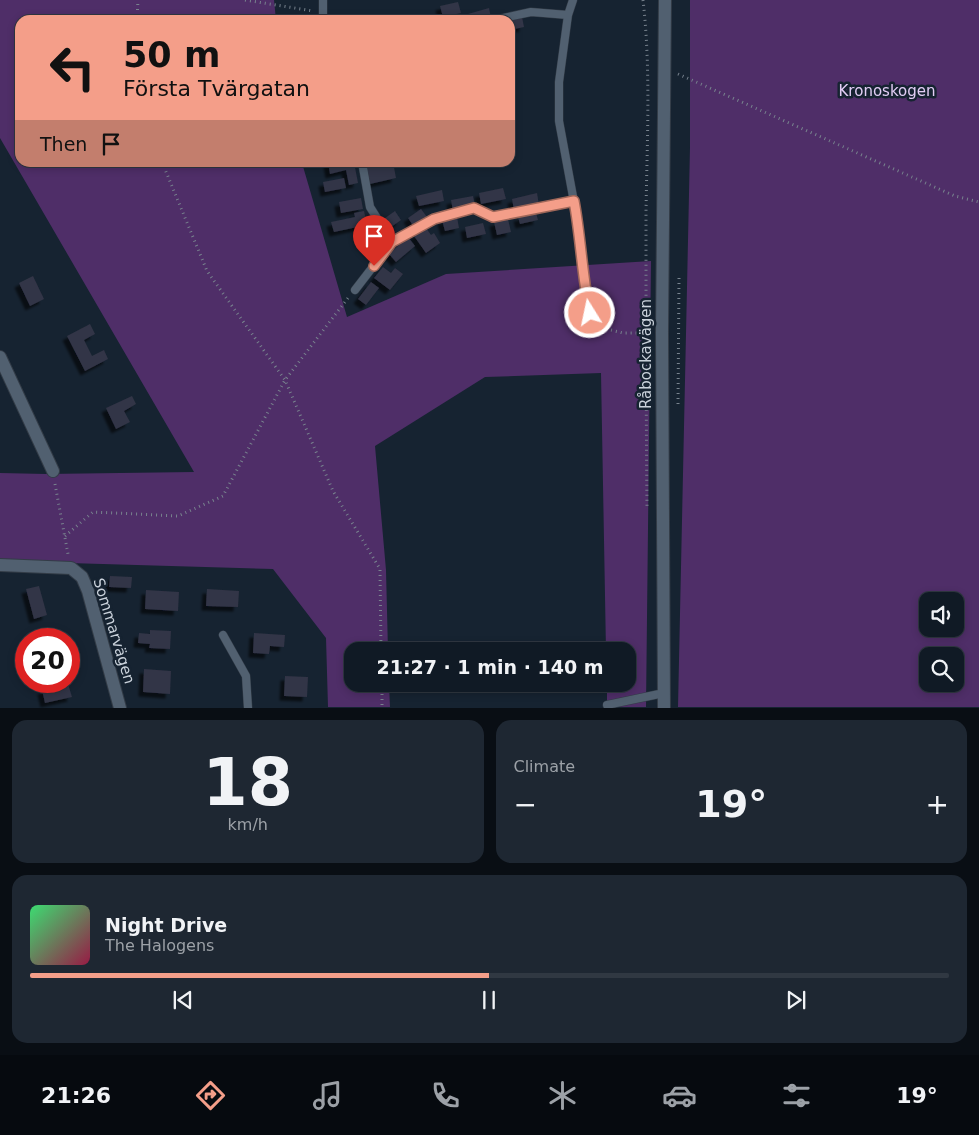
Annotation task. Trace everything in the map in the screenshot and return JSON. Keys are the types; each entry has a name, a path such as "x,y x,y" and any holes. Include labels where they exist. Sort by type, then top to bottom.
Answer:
{"street":[{"name":"Råbockavägen","path":"664,708 662,332 665,0"},
{"path":"0,357 53,471"},
{"path":"0,565 71,568"},
{"name":"Sommarvägen","path":"71,568 82,578 88,591 120,708"}],"lane":[{"path":"322,0 323,15"},
{"path":"573,0 568,16 559,82 559,121 579,229 587,299 590,313 600,327"},
{"path":"515,15 531,12 568,16"},
{"path":"363,167 370,207 392,242"},
{"path":"355,290 392,242 434,219 474,208 493,217 574,201"},
{"path":"223,635 246,676 248,708"},
{"path":"607,705 664,692"}],"path":[{"path":"137,15 138,0"},
{"path":"245,0 318,15"},
{"path":"679,84 679,74 955,196 979,202"},
{"path":"164,167 207,271 285,380 333,491 380,568 381,642"},
{"path":"678,413 679,273"},
{"path":"65,536 93,512 178,516 223,496 285,380 355,290"},
{"path":"600,327 623,333 662,332"},
{"path":"53,471 71,568"},
{"path":"382,692 382,708"}],"green space":[{"path":"0,0 274,0 276,15 15,15 15,164 0,138"},
{"name":"Kronoskogen","path":"690,0 979,0 979,707 678,707 690,147"},
{"path":"17,167 303,167 347,317 446,274 651,261 646,707 607,707 607,692 636,692 636,642 606,642 601,373 485,377 375,446 386,570 388,642 344,642 344,692 389,692 390,707 328,707 326,638 273,569 0,561 0,473 194,472"}],"building":[{"path":"458,2 461,13 442,15 440,6"},
{"path":"489,8 490,15 468,15"},
{"path":"522,17 524,27 515,29 515,19"},
{"path":"329,167 355,167 358,183 349,185 346,170 330,174"},
{"path":"367,167 394,167 396,178 370,184"},
{"path":"344,178 346,188 325,192 323,182"},
{"path":"503,188 506,199 481,204 479,193"},
{"path":"442,190 444,201 419,206 416,196"},
{"path":"537,193 539,205 514,210 512,199"},
{"path":"473,196 475,206 453,211 451,200"},
{"path":"361,198 363,209 341,213 339,202"},
{"path":"421,209 427,217 414,227 408,218"},
{"path":"364,211 367,225 334,232 331,222 355,217 354,213"},
{"path":"395,211 401,220 387,230 381,221"},
{"path":"536,213 538,220 520,224 518,217"},
{"path":"457,217 459,228 445,231 442,220"},
{"path":"508,219 511,232 497,235 494,222"},
{"path":"483,223 486,234 467,238 465,227"},
{"path":"426,228 431,235 434,233 440,243 426,253 414,236"},
{"path":"408,237 415,246 396,262 389,254"},
{"path":"383,267 391,273 395,268 403,274 390,290 374,278"},
{"path":"33,276 44,299 30,306 19,283"},
{"path":"371,282 379,288 366,305 358,299"},
{"path":"90,324 95,334 84,340 92,356 104,350 108,359 85,371 67,336"},
{"path":"132,396 136,404 124,411 130,422 116,429 106,408"},
{"path":"110,576 132,577 131,588 109,587"},
{"path":"39,586 47,615 34,619 26,589"},
{"path":"207,589 239,591 238,607 206,606"},
{"path":"146,590 179,592 178,611 145,609"},
{"path":"150,630 171,631 170,649 149,648 150,644 138,643 139,633 150,634"},
{"path":"254,633 285,635 284,647 270,646 269,654 253,653"},
{"path":"144,669 171,671 170,694 143,692"},
{"path":"285,676 308,677 307,697 284,696"},
{"path":"43,693 71,693 72,697 45,703"}],"route":[{"path":"374,266 392,242 434,219 474,208 493,217 574,201 590,313"}]}
